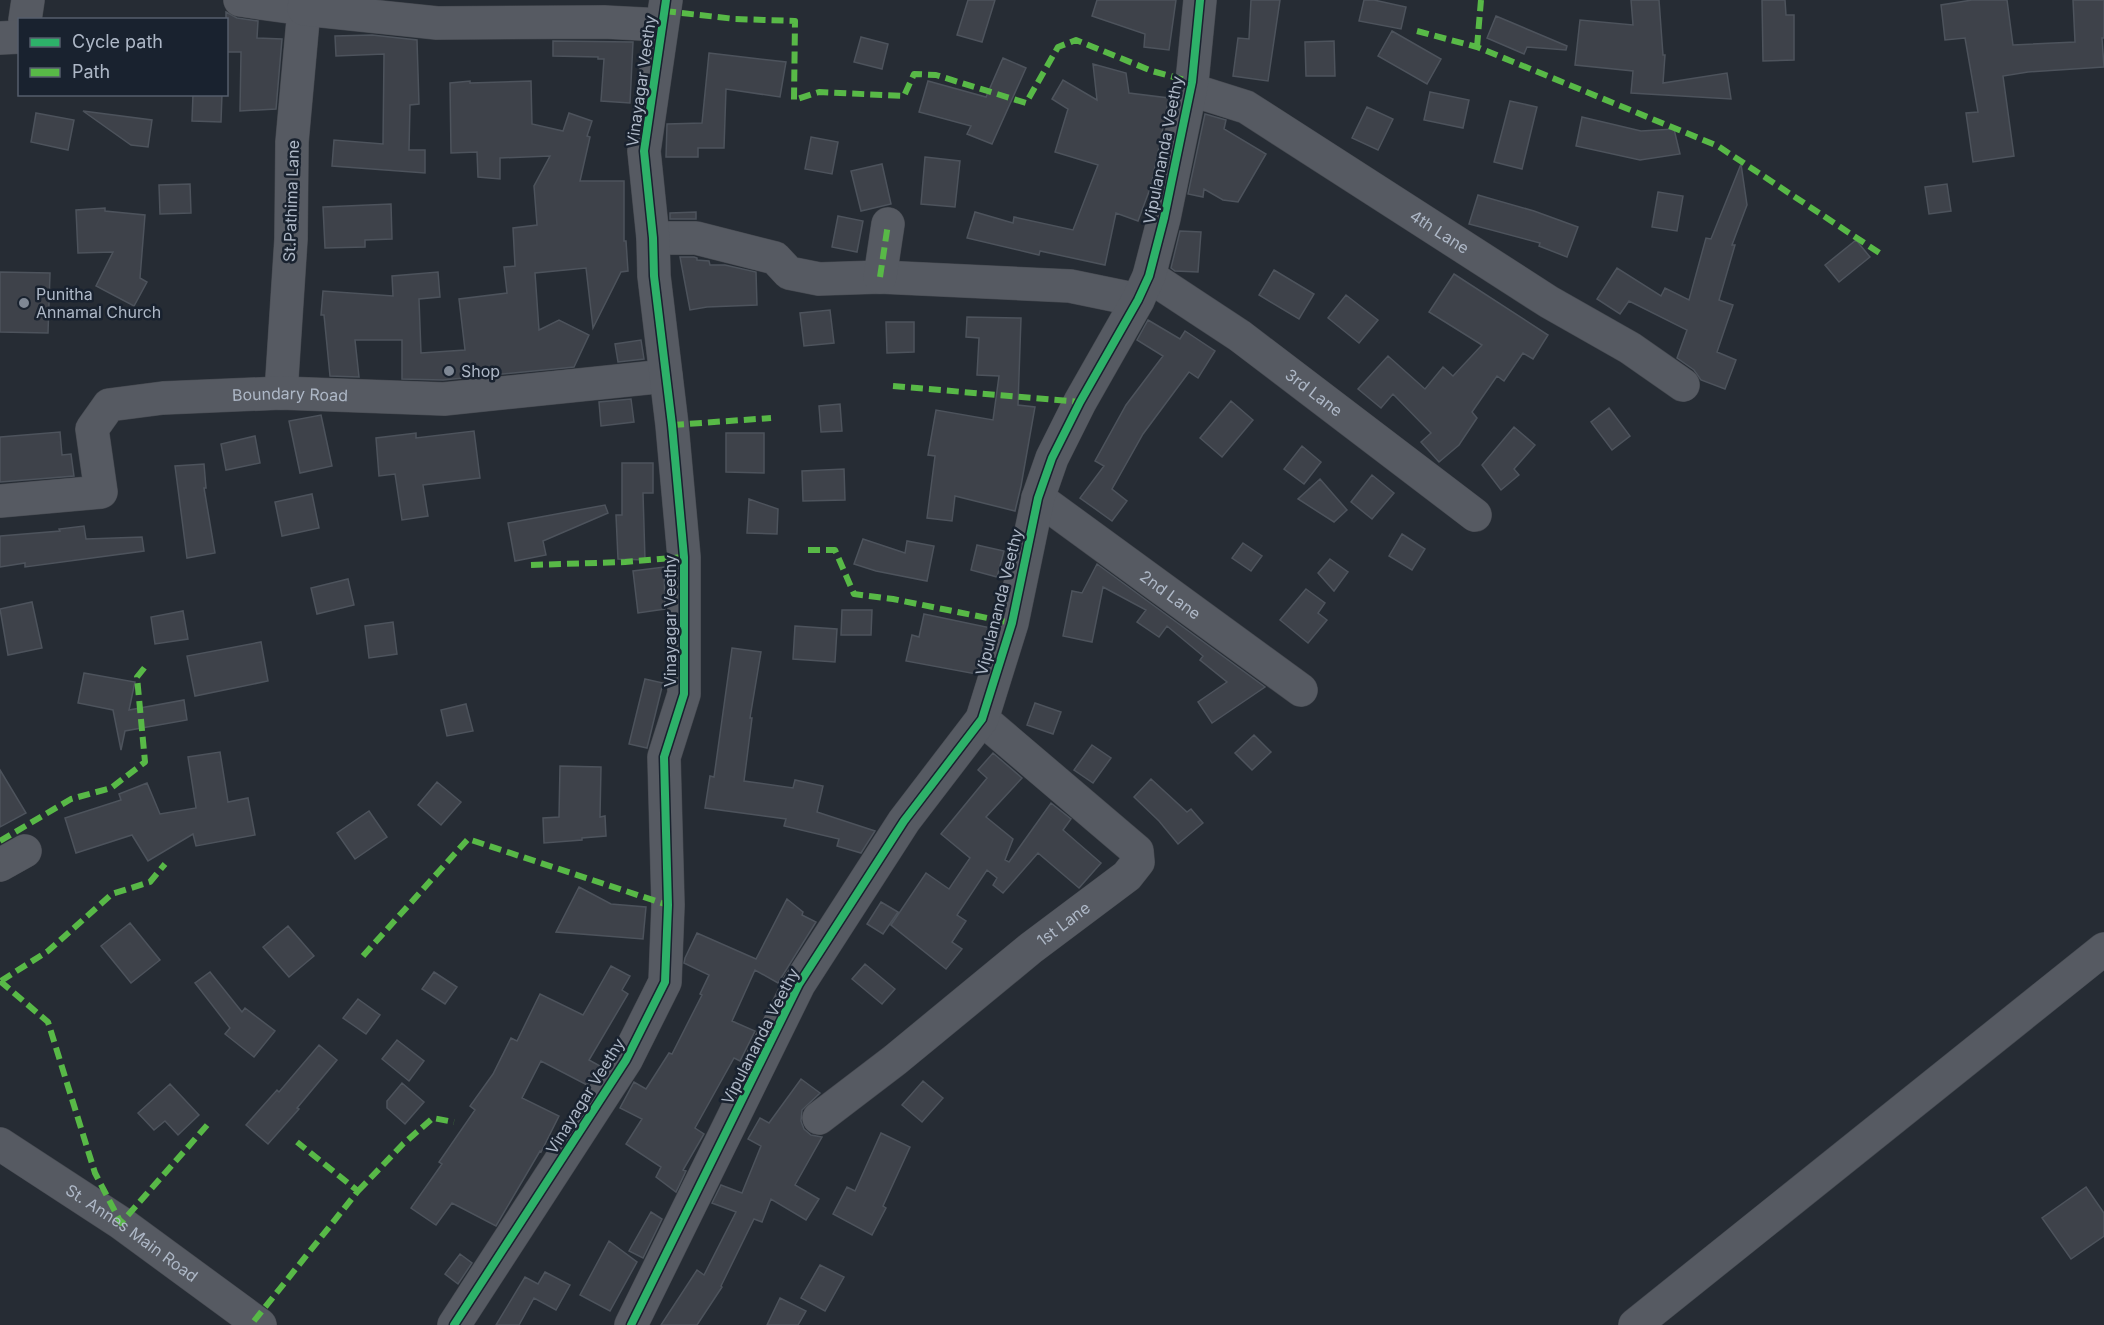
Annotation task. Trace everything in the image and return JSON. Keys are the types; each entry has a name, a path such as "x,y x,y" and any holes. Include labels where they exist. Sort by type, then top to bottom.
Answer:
{"street":[{"path":"25,18 28,0"},
{"path":"240,0 304,4 436,23 604,22 664,13"},
{"name":"Vipulananda Veethy","path":"631,1325 799,984 904,821 982,719 1012,623 1038,498 1052,458 1080,402 1144,288 1164,218 1190,89 1200,0"},
{"name":"St.Pathima Lane","path":"281,393 291,239 292,142 304,4"},
{"name":"Vinayagar Veethy","path":"454,1325 626,1060 665,982 668,905 664,757 684,694 684,557 654,276 653,238 644,151 664,13"},
{"path":"0,38 18,37"},
{"name":"4th Lane","path":"1190,89 1246,107 1549,302 1630,348 1683,385"},
{"path":"880,277 888,224"},
{"path":"653,238 696,238 775,258 789,273 819,279 880,277 1144,288"},
{"name":"3rd Lane","path":"1144,288 1240,336 1475,515"},
{"name":"Boundary Road","path":"0,501 101,492 92,429 109,405 163,398 281,393 444,399 666,376"},
{"name":"2nd Lane","path":"1038,498 1301,690"},
{"name":"1st Lane","path":"819,1118 895,1060 1031,948 1127,876 1138,862 1137,851 982,719"},
{"path":"1635,1325 2104,949"},
{"name":"St. Annes Main Road","path":"0,1144 121,1223 260,1325"}],"building":[{"path":"968,0 995,0 982,42 957,35"},
{"path":"1097,0 1176,0 1169,50 1144,47 1145,34 1092,16"},
{"path":"1251,0 1280,0 1268,81 1233,76 1238,38 1249,39"},
{"path":"1364,0 1406,7 1401,29 1359,21"},
{"path":"1631,0 1659,0 1663,55 1665,55 1663,83 1727,73 1731,99 1631,93 1633,71 1575,65 1580,20 1633,25"},
{"path":"1762,0 1785,0 1786,15 1794,15 1794,60 1763,61"},
{"path":"1972,0 2007,0 2013,45 2075,42 2073,0 2104,0 2104,38 2102,38 2104,67 2003,76 2014,156 1973,162 1966,113 1978,112 1965,38 1945,40 1941,5"},
{"path":"226,12 237,18 258,21 257,38 282,39 276,109 240,111 241,52 228,52 228,18 226,18"},
{"path":"1496,16 1567,46 1566,50 1527,47 1524,54 1487,38"},
{"path":"1392,31 1441,59 1427,84 1378,56"},
{"path":"372,35 417,40 419,104 410,105 409,150 425,150 425,173 332,166 334,140 383,144 384,54 336,56 335,36"},
{"path":"861,37 888,44 882,69 854,62"},
{"path":"553,41 633,42 630,103 601,101 604,59 553,56"},
{"path":"1334,41 1335,76 1306,76 1305,42"},
{"path":"709,53 786,62 780,97 726,89 724,148 698,148 698,157 666,157 667,124 702,123"},
{"path":"1003,58 1026,68 992,144 967,134 971,126 919,112 928,81 986,97"},
{"path":"1093,64 1126,73 1129,93 1169,98 1151,186 1138,221 1116,213 1105,265 1040,251 1039,255 967,238 975,212 1013,223 1014,217 1073,230 1098,165 1055,152 1068,109 1052,99 1063,80 1097,100"},
{"path":"470,81 470,83 531,81 532,124 563,131 569,113 592,121 587,136 590,137 580,181 624,181 624,241 626,241 628,271 621,272 593,328 586,268 535,273 539,330 559,320 589,335 574,367 443,380 402,379 402,340 355,340 359,377 330,376 324,315 321,315 323,291 393,296 392,276 438,272 440,297 419,299 421,353 465,350 459,299 507,293 504,267 515,266 513,228 537,225 534,186 550,156 500,158 500,179 478,177 477,152 451,153 450,83"},
{"path":"1430,92 1469,100 1463,128 1424,120"},
{"path":"193,96 222,96 221,122 192,121"},
{"path":"1510,101 1537,107 1522,169 1494,162"},
{"path":"1367,107 1393,119 1378,150 1352,138"},
{"path":"83,111 152,120 148,147 131,145"},
{"path":"36,113 74,120 68,150 31,142"},
{"path":"1205,114 1226,120 1224,129 1266,154 1238,202 1223,200 1204,189 1203,197 1188,194"},
{"path":"1582,117 1641,131 1674,129 1680,154 1640,160 1576,146"},
{"path":"811,137 838,142 832,174 805,169"},
{"path":"925,157 960,161 955,207 921,204"},
{"path":"882,164 891,204 861,211 851,171"},
{"path":"1741,164 1747,205 1732,245 1735,245 1719,300 1733,305 1717,352 1736,360 1725,389 1701,380 1694,370 1677,358 1687,330 1629,301 1620,314 1597,299 1617,268 1661,296 1665,288 1689,300 1706,238 1711,239"},
{"path":"190,184 191,213 160,214 159,185"},
{"path":"1947,184 1951,211 1929,214 1925,187"},
{"path":"1658,192 1683,196 1677,231 1652,227"},
{"path":"1478,195 1534,211 1578,227 1567,257 1539,246 1540,243 1469,224"},
{"path":"391,204 392,239 365,240 365,247 325,248 323,207"},
{"path":"105,208 105,211 145,215 140,278 147,282 134,306 96,286 113,252 78,253 76,210"},
{"path":"696,212 696,219 670,219 670,213"},
{"path":"838,216 863,221 857,252 832,247"},
{"path":"1180,231 1201,232 1198,272 1175,271 1171,268"},
{"path":"1856,240 1870,257 1839,282 1825,265"},
{"path":"680,257 694,257 697,260 709,261 710,265 725,265 756,272 757,305 690,310"},
{"path":"1274,270 1314,294 1299,319 1259,295"},
{"name":"Punitha Annamal Church","path":"0,272 50,273 48,333 0,332"},
{"path":"1454,274 1548,335 1533,359 1523,353 1504,381 1497,376 1472,412 1477,418 1459,445 1439,462 1421,442 1431,433 1393,394 1381,408 1358,389 1388,356 1425,389 1443,367 1453,376 1482,345 1429,312"},
{"path":"1346,295 1378,320 1359,343 1328,318"},
{"path":"830,310 834,343 804,346 800,313"},
{"path":"967,317 1021,318 1018,405 1035,407 1021,486 1015,511 955,496 952,521 927,518 935,456 928,455 936,410 993,420 999,376 977,375 979,338 966,337"},
{"path":"1148,320 1180,339 1185,331 1215,351 1198,378 1189,372 1143,434 1112,489 1127,501 1112,521 1080,498 1104,466 1095,461 1126,405 1163,356 1137,340"},
{"path":"886,322 914,322 914,352 887,353"},
{"path":"641,340 644,359 618,362 615,344"},
{"path":"631,399 634,422 601,426 599,402"},
{"path":"1231,401 1253,420 1222,457 1200,438"},
{"path":"840,404 842,431 821,432 819,406"},
{"path":"1609,408 1630,436 1612,450 1591,422"},
{"path":"321,415 332,466 300,473 289,421"},
{"path":"1514,427 1535,445 1514,469 1519,475 1501,490 1482,465"},
{"path":"474,431 480,478 423,485 428,516 402,520 395,474 379,476 376,438 416,433 416,438"},
{"path":"60,432 62,455 71,454 74,476 0,482 0,437"},
{"path":"726,433 764,433 764,473 726,472"},
{"path":"255,436 260,463 226,470 221,444"},
{"path":"1302,446 1321,462 1304,484 1284,469"},
{"path":"622,463 653,463 653,493 643,493 645,560 618,559 616,515 622,515"},
{"path":"204,464 206,488 204,488 215,553 187,558 175,466"},
{"path":"844,469 845,500 803,501 802,471"},
{"path":"1372,475 1394,493 1372,519 1351,502"},
{"path":"1320,479 1347,510 1334,522 1298,499"},
{"path":"312,494 319,528 282,536 275,502"},
{"path":"749,499 778,509 777,534 747,533"},
{"path":"605,505 608,513 543,541 546,555 515,561 508,523"},
{"path":"84,526 86,539 142,537 144,551 25,567 25,563 0,567 0,536 60,531 59,529"},
{"path":"1402,534 1425,549 1412,570 1389,556"},
{"path":"863,539 905,553 907,541 934,546 927,581 876,571 854,564"},
{"path":"1243,543 1262,556 1251,571 1232,558"},
{"path":"977,545 1004,551 997,577 971,570"},
{"path":"1330,559 1348,572 1334,591 1318,573"},
{"path":"1097,564 1265,687 1212,723 1198,702 1227,682 1200,660 1203,656 1167,626 1159,637 1137,622 1146,610 1103,587 1092,642 1063,636 1072,591 1082,593"},
{"path":"664,567 665,609 638,613 633,571"},
{"path":"348,579 354,605 317,614 311,588"},
{"path":"1306,589 1325,603 1318,613 1327,620 1308,643 1280,620"},
{"path":"32,602 42,648 8,655 0,609"},
{"path":"842,610 872,610 871,635 841,635"},
{"path":"183,611 188,639 155,644 151,617"},
{"path":"924,614 991,628 976,674 906,661 912,635 919,637"},
{"path":"393,622 397,654 369,658 365,626"},
{"path":"795,626 837,629 835,662 793,659"},
{"path":"261,642 268,681 195,696 187,656"},
{"path":"732,648 761,652 750,718 752,718 744,781 793,788 795,780 823,786 817,812 875,831 861,853 837,846 839,839 784,826 786,819 705,808 710,776 714,777"},
{"path":"84,673 135,682 129,710 184,700 187,720 125,731 121,750 113,710 78,703"},
{"path":"645,679 663,683 647,748 629,744"},
{"path":"1035,703 1061,712 1053,734 1027,725"},
{"path":"466,704 473,731 447,736 441,710"},
{"path":"1254,735 1271,752 1252,770 1235,753"},
{"path":"1092,745 1111,758 1093,783 1074,770"},
{"path":"220,752 228,802 248,798 255,835 196,846 193,834 148,861 132,835 76,853 65,818 121,800 119,794 147,783 160,814 196,808 188,757"},
{"path":"993,753 1022,778 986,817 1013,839 1005,860 1009,862 1051,803 1071,819 1063,830 1101,863 1079,888 1038,853 1003,893 993,885 997,878 987,870 957,915 966,921 952,942 962,949 946,969 891,925 926,873 949,889 970,858 941,834 987,778 978,770"},
{"path":"560,766 601,767 600,817 605,816 606,836 544,843 543,818 559,817"},
{"path":"0,770 26,813 0,827"},
{"path":"1151,779 1187,812 1191,809 1203,823 1178,844 1159,821 1134,797"},
{"path":"437,782 461,802 441,825 418,805"},
{"path":"369,811 387,837 355,859 337,833"},
{"path":"579,887 611,904 646,907 643,939 556,932"},
{"path":"787,899 803,912 802,915 816,922 778,983 755,970 732,1021 755,1031 740,1061 734,1058 695,1128 704,1134 683,1170 686,1171 676,1192 656,1177 661,1167 626,1144 642,1119 620,1108 634,1082 646,1089 669,1053 672,1054 702,995 700,994 709,975 684,963 697,933 756,959"},
{"path":"881,902 898,912 883,934 867,924"},
{"path":"130,923 160,960 131,983 101,946"},
{"path":"288,926 314,956 289,977 263,947"},
{"path":"865,964 895,989 882,1004 852,979"},
{"path":"611,966 630,976 622,990 628,994 589,1060 600,1066 587,1085 541,1061 522,1098 559,1116 541,1152 496,1226 452,1203 436,1225 411,1208 442,1164 439,1162 475,1110 470,1106 493,1074 511,1038 517,1041 540,994 583,1015"},
{"path":"210,972 242,1012 245,1008 275,1031 254,1057 225,1034 230,1028 195,983"},
{"path":"434,972 457,987 445,1004 422,989"},
{"path":"358,999 380,1015 366,1034 343,1018"},
{"path":"397,1040 424,1061 409,1081 382,1059"},
{"path":"319,1045 337,1060 268,1144 246,1125 277,1090 279,1092"},
{"path":"801,1079 820,1093 802,1110 801,1121 804,1129 811,1135 822,1137 795,1185 819,1199 806,1220 771,1199 762,1222 754,1219 722,1287 697,1325 661,1325 697,1270 704,1275 736,1212 712,1203 721,1185 742,1193 761,1146 748,1139 760,1118 769,1123"},
{"path":"923,1081 943,1098 922,1122 902,1105"},
{"path":"402,1083 424,1102 405,1124 387,1108 387,1101"},
{"path":"170,1084 199,1115 178,1135 165,1121 154,1130 138,1113"},
{"path":"881,1133 910,1147 883,1206 886,1208 872,1235 833,1214 847,1187 855,1191"},
{"path":"2086,1187 2104,1213 2104,1236 2071,1259 2042,1218"},
{"path":"651,1212 662,1219 643,1258 629,1251"},
{"path":"609,1241 637,1262 610,1311 580,1295"},
{"path":"460,1254 472,1263 458,1284 445,1274"},
{"path":"820,1265 844,1277 825,1311 801,1298"},
{"path":"545,1272 570,1285 556,1310 534,1298 519,1325 496,1325 525,1277 538,1284"},
{"path":"780,1298 806,1311 798,1325 767,1325"}],"marked path":[{"path":"1477,47 1481,0"},
{"path":"664,11 735,19 795,21 794,100 819,92 904,96 914,74 936,75 1026,103 1058,47 1076,40 1152,71 1192,82"},
{"path":"1417,31 1477,47 1718,146 1881,254"},
{"path":"880,277 888,224"},
{"path":"893,386 1080,402"},
{"path":"672,425 771,418"},
{"path":"808,550 835,550 854,594 893,599 1012,623"},
{"path":"531,565 625,562 684,557"},
{"path":"0,841 71,799 111,788 145,762 137,677 145,667"},
{"path":"363,956 468,839 668,905"},
{"path":"1,981 48,951 112,894 150,882 165,864"},
{"path":"0,981 48,1022 95,1173 121,1223 209,1123"},
{"path":"358,1191 403,1144 433,1118 454,1122"},
{"path":"254,1321 358,1191 297,1142"}],"cycle path":[{"path":"454,1325 626,1060 665,982 668,905 664,757 684,694 684,557 672,425 654,276 653,238 644,151 666,0"},
{"path":"631,1325 799,984 904,821 982,719 1012,623 1038,498 1052,458 1149,276 1164,218 1192,82 1200,0"}],"place":[{"name":"Punitha Annamal Church","path":"24,303"},
{"name":"Shop","path":"449,371"}]}
